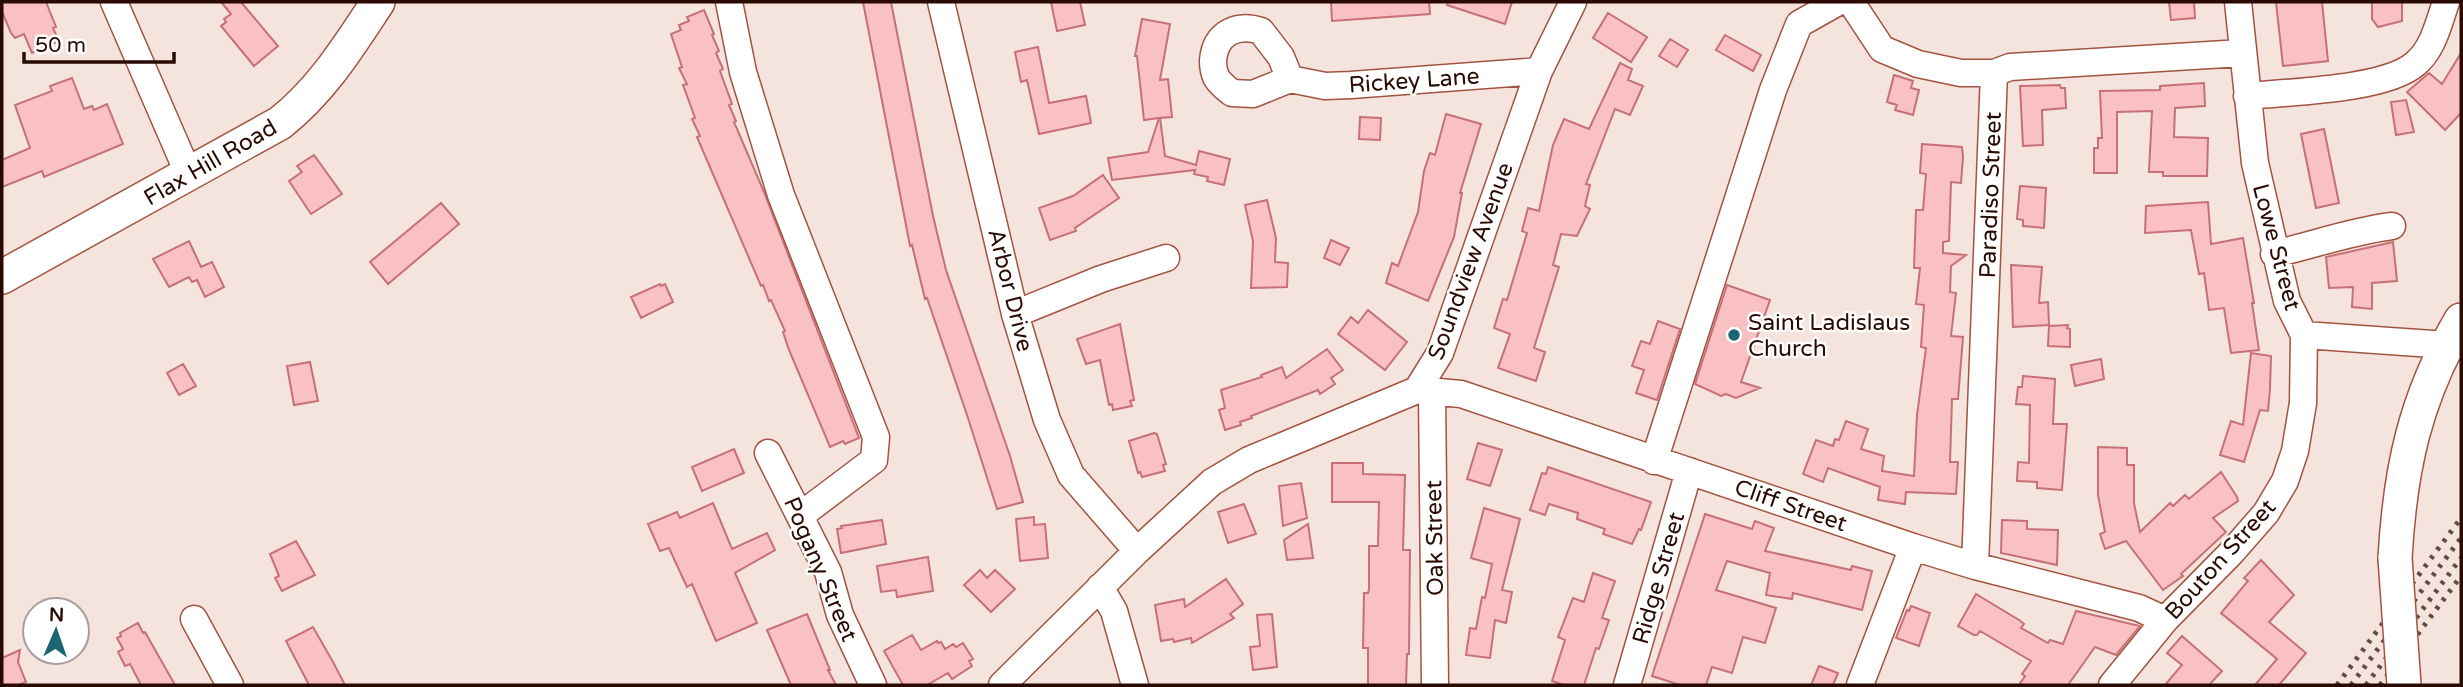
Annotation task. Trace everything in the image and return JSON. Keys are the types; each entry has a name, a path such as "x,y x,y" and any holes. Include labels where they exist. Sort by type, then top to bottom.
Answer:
{"main road":[{"name":"Flax Hill Road","path":"2,277 280,123 301,107 319,86 378,2"},
{"path":"2404,685 2395,558 2403,470 2412,431 2456,337"}],"street":[{"path":"114,2 189,175"},
{"path":"729,2 743,72 780,195 876,437 874,460 801,515"},
{"name":"Soundview Avenue","path":"1424,391 1440,353 1539,71 1573,2"},
{"path":"1654,461 1773,90 1799,24 1838,2"},
{"path":"1852,2 1882,49 1918,64 1961,73 1994,74 2010,67 2242,53"},
{"name":"Lowe Street","path":"2238,2 2255,163 2287,301 2304,335 2456,337"},
{"path":"2247,96 2375,83 2397,76 2416,64 2426,51 2446,2"},
{"name":"Arbor Drive","path":"949,3 1015,314 1047,420 1071,475 1137,551"},
{"name":"Rickey Lane","path":"1290,79 1325,86 1539,71"},
{"name":"Paradiso Street","path":"1975,566 1994,74"},
{"path":"2274,254 2316,245 2345,234 2392,226"},
{"path":"1015,314 1101,279 1166,258"},
{"name":"Bouton Street","path":"2112,685 2165,620 2252,530 2266,513 2285,481 2295,451 2303,403 2304,335"},
{"path":"1002,685 1137,551 1212,482 1249,460 1424,391"},
{"name":"Cliff Street","path":"1424,391 1461,394 1913,547 1975,566 2139,608 2165,620"},
{"name":"Oak Street","path":"1424,391 1435,685"},
{"name":"Pogany Street","path":"768,453 828,572 840,615 873,685"},
{"name":"Ridge Street","path":"1627,685 1689,471"},
{"path":"1860,685 1913,547"},
{"path":"1100,587 1114,611 1135,685"},
{"path":"194,619 230,685"}],"building":[{"path":"2,2 46,2 59,41 32,53 24,34 15,38 11,33 2,12"},
{"path":"221,2 241,2 278,46 254,66 221,26 226,22 224,19 231,14"},
{"path":"863,2 891,2 946,270 1010,456 1023,502 997,509 927,298 925,299 912,245 910,246"},
{"path":"1051,2 1080,2 1085,25 1057,31"},
{"path":"1331,2 1429,2 1430,14 1332,21"},
{"path":"1448,2 1512,2 1505,24 1447,5"},
{"path":"2169,2 2194,2 2195,18 2171,20"},
{"path":"2276,2 2322,2 2328,61 2283,66"},
{"path":"2372,2 2402,2 2402,21 2378,27 2372,19"},
{"path":"704,10 719,51 716,53 723,69 720,71 732,104 729,105 736,121 734,122 764,192 859,438 845,444 843,441 830,447 789,350 783,332 785,331 763,285 761,286 697,137 700,136 692,119 695,118 683,85 687,84 679,68 682,67 671,34 681,30 679,25 689,21 687,17"},
{"path":"1608,13 1647,37 1631,62 1593,38"},
{"path":"1142,19 1170,24 1160,80 1168,79 1172,117 1160,118 1165,156 1196,165 1199,151 1230,159 1224,185 1207,181 1208,177 1194,174 1195,170 1112,180 1108,158 1148,152 1159,118 1144,120 1135,56"},
{"path":"1725,35 1761,55 1753,71 1716,50"},
{"path":"1670,39 1688,50 1677,67 1659,56"},
{"path":"1038,47 1049,103 1086,96 1091,123 1039,134 1027,80 1021,82 1015,52"},
{"path":"2461,53 2461,113 2445,130 2407,92 2429,73 2442,84"},
{"path":"1620,63 1632,69 1628,80 1643,86 1630,115 1615,109 1586,184 1590,185 1585,206 1590,209 1577,236 1561,234 1553,265 1559,267 1534,348 1545,352 1536,381 1498,368 1510,334 1494,328 1503,299 1507,300 1527,233 1522,231 1528,208 1539,211 1553,145 1564,119 1589,129"},
{"path":"1894,75 1913,81 1911,88 1919,90 1913,115 1895,110 1897,105 1887,102"},
{"path":"72,78 84,109 92,106 94,110 107,104 123,144 44,177 42,171 2,187 2,160 30,148 15,105 52,91 50,86"},
{"path":"2204,83 2205,106 2175,108 2174,137 2208,138 2207,176 2163,176 2163,172 2149,172 2152,111 2117,112 2117,173 2094,173 2094,148 2098,148 2098,138 2102,138 2100,91 2160,90 2160,86"},
{"path":"2060,85 2065,88 2066,108 2042,110 2043,145 2023,146 2020,86"},
{"path":"2406,100 2414,132 2396,135 2391,102"},
{"path":"1446,114 1481,124 1460,193 1454,237 1428,301 1386,283 1392,263 1398,266 1418,212 1424,171 1430,153 1435,155"},
{"path":"1360,117 1381,118 1380,140 1359,139"},
{"path":"2324,129 2339,203 2316,208 2301,134"},
{"path":"1922,144 1962,147 1961,183 1951,182 1949,241 1943,242 1943,253 1966,255 1951,266 1950,292 1956,293 1951,336 1963,337 1958,399 1952,399 1950,462 1958,462 1956,494 1906,492 1905,504 1878,500 1880,487 1828,468 1823,482 1803,474 1816,440 1833,446 1835,439 1839,440 1846,421 1868,429 1861,449 1884,456 1882,471 1914,476 1917,415 1926,348 1921,347 1924,305 1916,304 1920,268 1914,268 1916,210 1923,210 1926,174 1920,173"},
{"path":"314,155 342,194 311,214 289,181 302,172 297,166"},
{"path":"1103,175 1119,198 1075,228 1076,231 1050,240 1039,208 1073,196"},
{"path":"2020,186 2046,188 2044,228 2023,226 2023,220 2017,219"},
{"path":"1267,200 1276,238 1275,262 1288,263 1287,287 1251,288 1253,241 1245,205"},
{"path":"2208,202 2211,244 2243,238 2259,350 2231,353 2224,308 2209,310 2204,273 2199,274 2191,230 2145,233 2146,206"},
{"path":"441,203 459,224 388,284 370,262"},
{"path":"1331,240 1349,248 1340,265 1324,258"},
{"path":"189,241 201,267 212,262 224,287 205,297 197,280 192,282 189,277 169,287 153,259"},
{"path":"2393,242 2397,281 2372,283 2372,309 2352,307 2353,287 2329,288 2326,257"},
{"path":"2011,265 2042,267 2039,303 2048,302 2049,325 2013,327"},
{"path":"665,284 673,302 641,318 631,297"},
{"name":"Saint Ladislaus Church","path":"1727,285 1770,300 1741,382 1760,388 1736,398 1726,394 1721,396 1695,384"},
{"path":"1368,310 1407,342 1385,370 1338,334 1351,317 1358,323"},
{"path":"1658,321 1680,329 1657,400 1636,393 1644,370 1632,366 1641,341 1650,344"},
{"path":"1120,324 1134,400 1130,401 1132,406 1113,410 1112,404 1109,405 1100,360 1086,364 1077,339"},
{"path":"2068,325 2070,347 2048,346 2049,326"},
{"path":"1327,349 1343,370 1331,378 1335,384 1320,394 1318,390 1251,416 1252,418 1240,422 1241,425 1225,430 1219,410 1225,408 1221,390 1262,377 1261,375 1282,367 1286,378"},
{"path":"2251,353 2271,356 2270,389 2268,411 2260,410 2244,462 2220,455 2231,421 2243,425"},
{"path":"2101,359 2104,379 2075,386 2071,365"},
{"path":"310,362 318,401 294,405 287,366"},
{"path":"183,364 196,386 179,395 167,373"},
{"path":"2023,376 2055,379 2053,424 2067,424 2062,490 2037,488 2037,482 2017,481 2018,462 2029,463 2030,405 2016,404 2018,387 2022,387"},
{"path":"1157,434 1166,464 1163,465 1165,471 1142,477 1140,472 1138,473 1129,441"},
{"path":"1478,443 1502,450 1490,486 1467,479"},
{"path":"2098,447 2127,448 2127,465 2134,465 2134,503 2140,532 2170,503 2173,506 2185,495 2189,499 2221,472 2237,497 2238,501 2213,518 2226,532 2181,574 2183,576 2163,590 2126,541 2105,549 2100,534 2105,532 2098,495"},
{"path":"734,449 744,473 702,491 692,467"},
{"path":"1332,463 1363,463 1363,474 1405,475 1403,550 1410,550 1406,685 1368,685 1368,648 1363,648 1364,593 1368,593 1369,589 1369,546 1378,546 1379,502 1332,502"},
{"path":"1548,467 1651,502 1641,530 1639,529 1632,544 1603,534 1605,529 1577,519 1578,513 1549,504 1545,515 1530,510 1542,473 1546,474"},
{"path":"1301,483 1307,518 1283,526 1279,486"},
{"path":"713,503 732,549 767,533 775,550 735,573 757,623 716,641 692,584 687,587 669,548 660,551 648,524 677,512 680,518"},
{"path":"1244,504 1256,534 1228,543 1218,512"},
{"path":"1484,508 1520,519 1502,590 1512,592 1506,623 1495,620 1490,658 1466,655 1470,628 1476,629 1492,564 1471,558"},
{"path":"1705,514 1752,529 1755,521 1774,528 1765,551 1851,570 1852,566 1872,571 1862,610 1793,593 1792,599 1766,595 1770,573 1727,561 1716,590 1776,608 1765,643 1743,637 1732,673 1712,667 1706,685 1680,685 1652,676"},
{"path":"1034,517 1034,525 1045,524 1048,558 1020,561 1016,519"},
{"path":"882,520 886,544 841,553 837,529 842,528 841,526"},
{"path":"2002,520 2027,521 2027,529 2058,530 2057,565 2001,553"},
{"path":"1308,524 1313,558 1287,560 1284,540"},
{"path":"296,541 315,575 282,591 275,578 279,576 270,554"},
{"path":"928,557 933,591 897,597 896,590 881,592 877,566"},
{"path":"2261,560 2294,595 2269,622 2306,653 2279,685 2255,685 2277,659 2221,613 2248,581 2244,578"},
{"path":"980,570 987,578 995,570 1015,589 991,612 964,585"},
{"path":"1593,573 1615,581 1602,618 1609,620 1584,685 1564,685 1552,681 1565,640 1558,637 1573,598 1584,602"},
{"path":"1226,579 1243,604 1230,614 1234,618 1192,643 1191,638 1174,642 1173,639 1161,641 1155,605 1184,599 1185,607"},
{"path":"1976,594 2019,620 2024,624 2021,628 2048,643 2050,640 2063,644 2076,611 2140,626 2116,655 2095,647 2068,685 2019,685 2025,676 2022,674 2031,661 1980,631 1974,635 1958,626"},
{"path":"1911,606 1930,613 1919,646 1896,638"},
{"path":"807,614 836,685 791,685 767,630"},
{"path":"1272,614 1277,667 1253,670 1250,647 1260,646 1257,615"},
{"path":"138,623 175,685 141,685 130,664 125,666 118,652 123,649 117,638 121,636 120,633"},
{"path":"313,627 345,685 309,685 286,641"},
{"path":"912,635 921,650 937,641 941,642 945,649 953,644 956,647 963,643 973,659 969,661 972,666 952,679 948,673 927,685 903,685 884,651"},
{"path":"2182,636 2222,671 2209,685 2165,685 2182,665 2167,653"},
{"path":"20,650 18,662 26,682 2,685 2,658"},
{"path":"1819,666 1838,673 1833,685 1811,685"}],"railway":[{"path":"2337,685 2461,518"},
{"path":"2351,685 2461,538"},
{"path":"2366,685 2461,558"},
{"path":"2380,685 2461,576"}],"place":[{"name":"Saint Ladislaus Church","path":"1734,335"}]}
